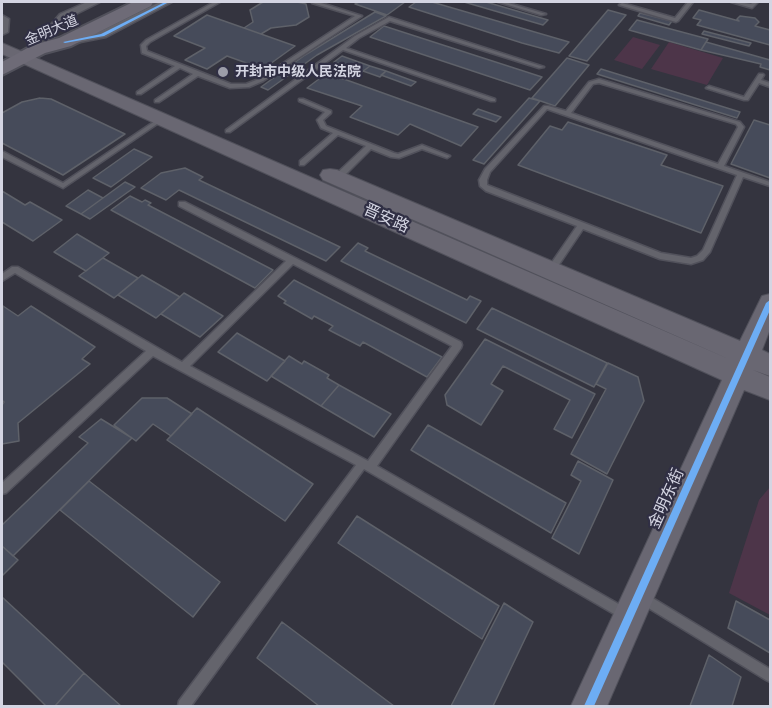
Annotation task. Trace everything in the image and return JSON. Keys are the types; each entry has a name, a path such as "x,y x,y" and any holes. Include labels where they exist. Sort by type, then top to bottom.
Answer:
{"main road":[{"name":"金明大道","path":"16,48 118,2"},
{"name":"金明大道","path":"16,48 65,42 144,2"},
{"name":"晋安路","path":"16,48 152,104 752,365"},
{"name":"晋安路","path":"16,48 152,104 228,131 551,270 752,365 771,389"},
{"name":"金明东街","path":"589,706 634,606 752,365 771,303"}],"street":[{"path":"2,18 16,48 64,16 95,2"},
{"path":"65,42 102,35 167,2"}],"lane":[{"path":"217,2 143,46 144,52 230,86 247,86 261,80 359,16 314,2"},
{"path":"501,2 543,14"},
{"path":"622,5 676,20 690,2"},
{"path":"734,2 752,6 755,2"},
{"path":"228,131 342,48 389,19 541,67"},
{"path":"342,48 493,100"},
{"path":"152,104 180,66"},
{"path":"2,154 63,186 152,104 198,73"},
{"path":"709,88 746,99 759,78 771,85"},
{"path":"567,114 591,83 599,81 738,123 741,128 720,167"},
{"path":"301,100 329,112 320,120 320,124 370,146 399,156 422,147 447,156"},
{"path":"741,174 706,252 700,258 683,261 668,258 489,189 483,183 487,171 546,107 771,184"},
{"path":"302,163 337,133"},
{"path":"337,178 370,146"},
{"path":"182,204 458,345 184,706"},
{"path":"551,270 582,225"},
{"path":"183,368 292,260"},
{"path":"2,278 15,269 183,368 771,676"},
{"path":"2,489 152,351"}],"shaded area":[{"path":"633,37 660,45 642,69 614,60"},
{"path":"669,42 723,58 707,85 651,69"},
{"path":"770,487 770,615 729,593 759,500"}],"building":[{"path":"263,2 306,4 309,17 296,25 271,28 261,34 244,28 253,22 250,10"},
{"path":"359,2 405,2 387,15 355,4"},
{"path":"416,2 432,2 569,42 559,53 409,7"},
{"path":"464,2 486,2 548,20 543,25"},
{"path":"608,10 626,15 587,61 569,56"},
{"path":"699,10 739,21 737,19 740,16 755,18 759,22 755,26 770,30 770,45 697,25 701,20 693,18"},
{"path":"375,12 386,16 317,55 268,90 261,87 305,55"},
{"path":"640,13 672,21 669,25 638,16"},
{"path":"207,15 295,46 263,69 227,56 207,69 185,60 205,48 174,36"},
{"path":"637,20 708,39 701,50 629,30"},
{"path":"384,26 542,77 530,90 370,37"},
{"path":"704,31 751,43 749,46 702,34"},
{"path":"706,42 770,60 770,70 760,67 761,64 701,50"},
{"path":"342,56 370,66 362,72 334,62"},
{"path":"567,58 589,65 555,106 532,98"},
{"path":"370,66 386,71 380,77 363,71"},
{"path":"601,69 740,112 737,118 597,74"},
{"path":"386,71 416,82 411,86 381,75"},
{"path":"327,73 478,127 461,146 410,124 398,135 350,117 362,106 307,88"},
{"path":"40,98 51,99 125,134 63,175 2,143 2,113 22,102"},
{"path":"529,98 540,101 484,164 473,160"},
{"path":"478,109 501,117 496,122 473,114"},
{"path":"754,120 770,125 770,178 731,164"},
{"path":"568,122 667,155 661,165 723,186 701,233 518,165 550,126 562,130"},
{"path":"134,149 152,157 111,187 93,178"},
{"path":"185,168 203,177 199,180 340,247 326,261 179,190 166,200 141,188 161,173"},
{"path":"125,182 135,187 90,219 81,214"},
{"path":"88,190 103,198 81,214 66,206"},
{"path":"2,191 25,205 30,202 62,220 33,241 2,222"},
{"path":"130,196 142,202 145,200 151,203 148,205 273,270 255,288 111,210"},
{"path":"77,234 109,253 86,271 54,252"},
{"path":"358,243 368,248 365,251 467,300 470,296 481,301 466,323 341,261"},
{"path":"103,258 138,278 114,298 79,276"},
{"path":"142,275 180,297 156,318 118,295"},
{"path":"294,280 442,357 427,377 363,342 360,346 329,330 333,326 314,316 312,319 284,303 286,301 278,296"},
{"path":"184,293 223,316 200,337 161,314"},
{"path":"3,306 18,316 31,306 95,347 82,359 90,364 18,423 19,441 2,444 2,405 4,402 2,400"},
{"path":"492,308 607,363 594,387 477,329"},
{"path":"237,333 285,361 267,381 218,352"},
{"path":"485,339 595,394 572,438 554,429 570,400 503,366 491,384 503,391 481,425 447,405 445,395"},
{"path":"289,356 302,364 304,361 329,375 327,378 339,385 321,406 271,376"},
{"path":"608,363 638,377 644,401 607,474 571,454 606,389 596,384"},
{"path":"339,385 391,414 374,437 321,406"},
{"path":"142,398 167,398 192,414 171,436 153,424 136,441 114,425"},
{"path":"197,408 313,484 285,521 167,440"},
{"path":"101,419 132,438 13,556 2,546 2,525 88,443 79,437"},
{"path":"428,425 566,503 551,533 411,450"},
{"path":"578,461 613,480 579,554 552,538 581,481 571,475"},
{"path":"89,481 220,582 193,617 60,510"},
{"path":"357,516 499,606 482,639 338,543"},
{"path":"2,546 18,560 2,576"},
{"path":"2,597 84,673 55,706 46,706 2,662"},
{"path":"736,601 770,620 770,653 728,628"},
{"path":"504,603 533,622 493,706 451,706"},
{"path":"282,622 394,706 319,706 257,658"},
{"path":"709,655 741,677 732,706 690,706"},
{"path":"84,673 121,706 55,706"}],"cycle path":[{"path":"65,42 102,35 167,2"},
{"path":"589,706 770,303"}],"place":[{"name":"开封市中级人民法院","path":"223,72"}]}
